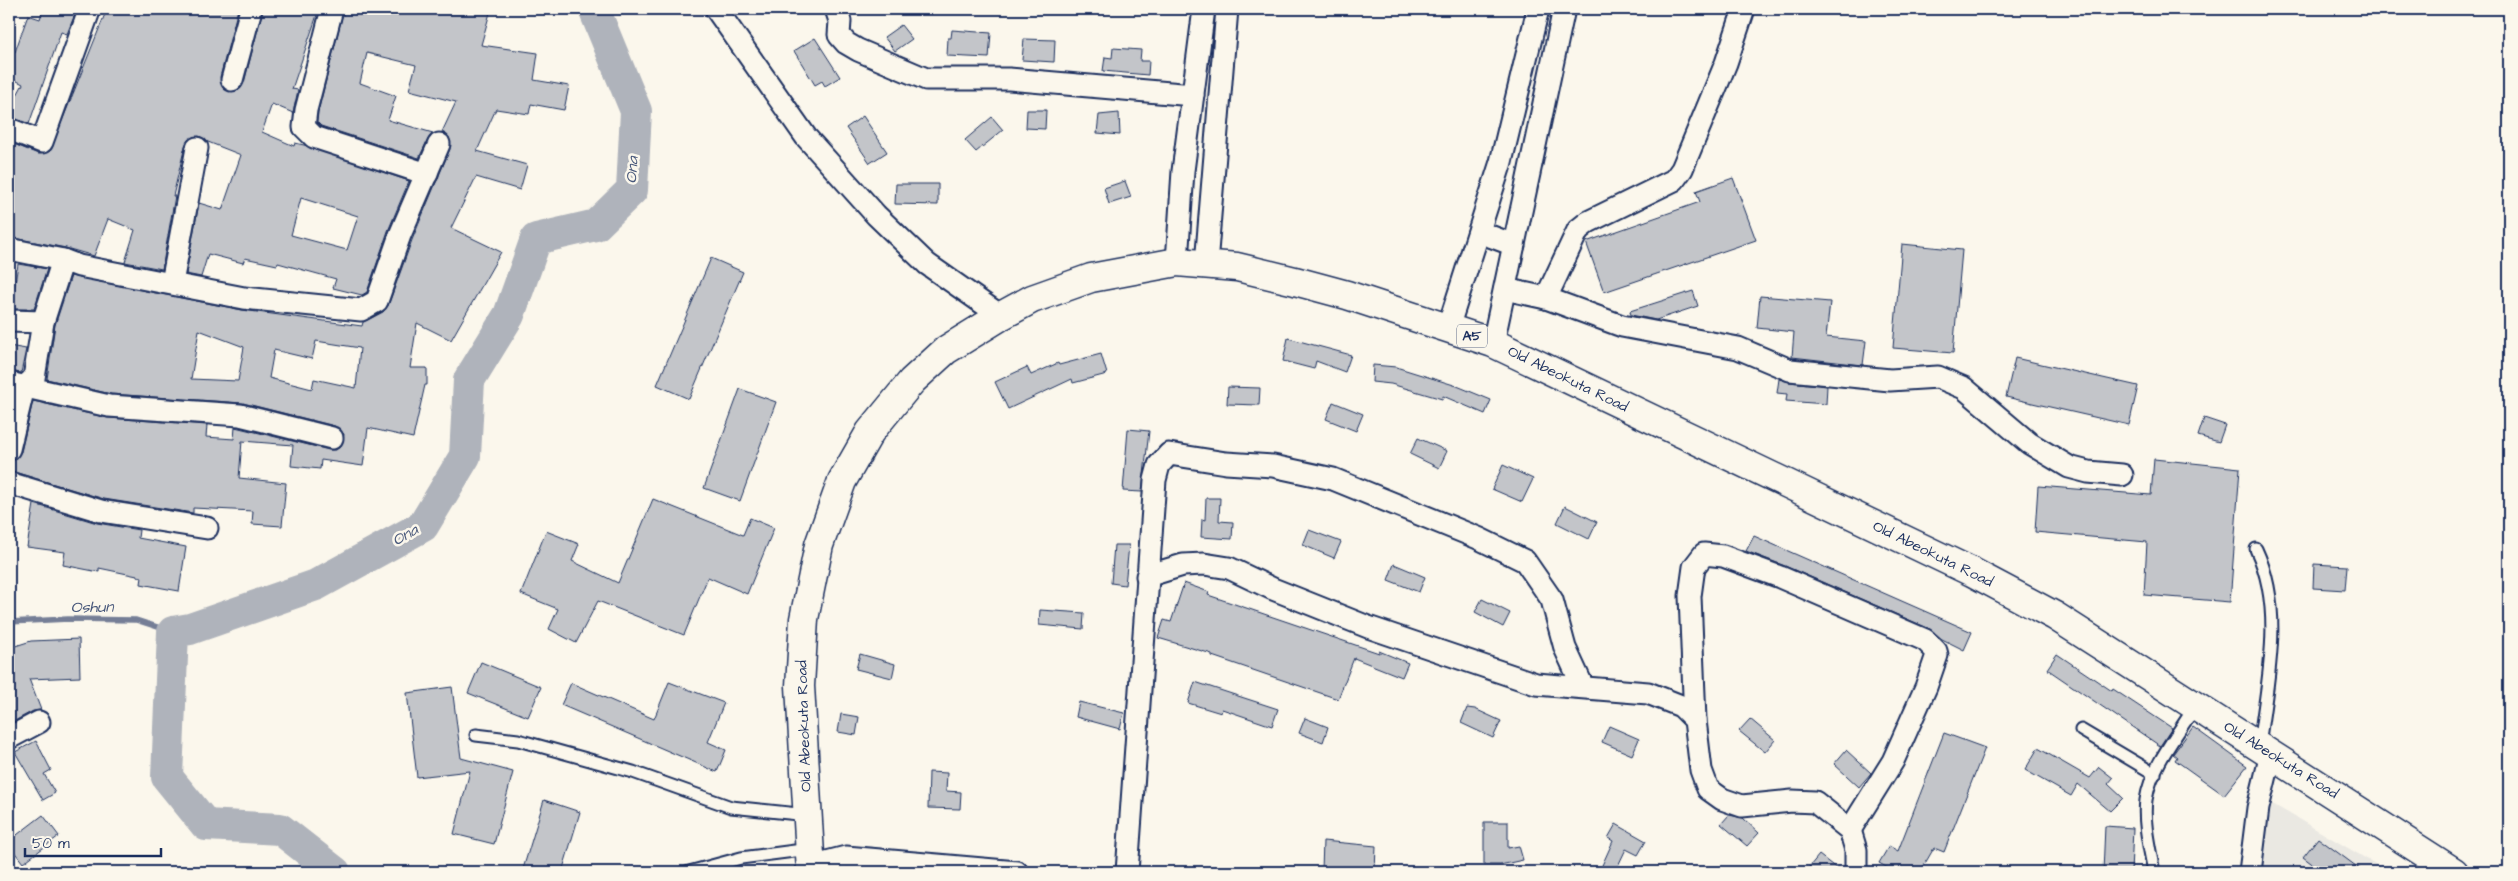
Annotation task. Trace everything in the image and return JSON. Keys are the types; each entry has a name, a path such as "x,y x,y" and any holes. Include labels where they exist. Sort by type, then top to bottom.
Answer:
{"highway":[{"name":"Old Abeokuta Road","path":"811,862 800,686 804,619 819,545 842,481 870,432 912,381 946,350 1001,316 1032,299 1091,278 1177,262 1237,267 1304,283 1347,295 1493,343 1972,572 2055,616 2454,872"}],"street":[{"path":"232,80 251,9"},
{"path":"332,9 306,110 304,127 314,137 427,174"},
{"path":"716,9 806,137 876,215 927,264 1001,316"},
{"path":"836,9 840,21 839,35 846,44 878,60 926,79 1010,79 1193,95"},
{"path":"1177,262 1184,171 1204,9"},
{"path":"1206,264 1227,9"},
{"path":"1448,328 1493,189 1538,9"},
{"path":"1493,343 1564,9"},
{"path":"1546,298 1578,230 1588,222 1674,180 1682,169 1726,63 1744,9"},
{"path":"9,130 42,142 88,14"},
{"path":"9,249 64,260 79,266 244,298 361,310 377,301 400,235 439,144"},
{"path":"172,283 197,148"},
{"path":"1493,189 1524,200"},
{"path":"1479,232 1514,244"},
{"path":"16,385 34,378 43,322 64,260"},
{"path":"1505,289 1546,298 1622,326 1738,348 1790,370 1890,380 1938,377 1964,388 2029,443 2069,467 2088,472 2122,475"},
{"path":"9,321 43,322"},
{"path":"16,385 109,406 240,415 332,438"},
{"path":"9,449 16,385"},
{"path":"1127,872 1155,480 1159,465 1169,454 1226,463 1273,466 1333,479 1478,538 1525,561 1552,600 1565,648 1582,687"},
{"path":"9,483 101,511 207,528"},
{"path":"1850,830 1893,761 1926,687 1937,655 1936,651 1925,640 1772,574 1723,556 1704,554 1694,567 1690,596 1695,720 1701,770 1708,789 1722,799 1742,806 1792,800 1815,802 1850,830 1856,850 1856,872"},
{"path":"1147,576 1183,565 1204,564 1228,568 1273,590 1368,627 1469,663 1536,684 1648,693 1681,706 1695,720"},
{"path":"9,738 39,722"},
{"path":"2250,872 2265,750"},
{"path":"811,862 846,857 1018,872"}],"lane":[{"path":"2256,549 2264,565 2270,594 2273,632 2265,750"},
{"path":"2154,872 2147,833 2146,801 2155,774 2196,705"},
{"path":"2081,730 2155,774"},
{"path":"476,735 518,740 633,772 731,807 808,815"},
{"path":"689,872 741,858 811,862"}],"shaded area":[{"path":"2264,799 2389,872 2259,872"}],"building":[{"path":"43,9 77,9 67,34 61,32 29,124 9,117 9,110 23,84 9,77 9,49 15,52 28,15 40,19"},
{"path":"107,9 238,9 220,77 223,88 229,92 240,89 244,83 263,9 319,9 292,89 298,90 293,113 272,104 262,132 294,146 295,143 304,145 409,181 388,231 367,292 362,295 333,288 336,279 278,263 277,265 245,258 243,263 208,254 201,277 186,274 199,203 222,210 241,155 208,142 199,136 188,140 185,146 173,196 175,196 162,269 125,262 135,230 108,219 94,256 66,248 9,237 9,142 38,154 50,151","holes":["301,198 358,216 347,250 291,235"]},
{"path":"344,9 491,9 481,45 538,53 534,80 569,86 564,110 531,104 529,114 496,109 477,151 527,165 520,190 476,177 451,228 501,252 451,340 417,323 410,368 427,368 427,385 425,385 413,438 368,428 363,466 321,460 320,469 291,466 293,445 242,441 239,478 286,483 282,526 252,524 253,511 193,508 193,513 104,499 11,471 13,461 21,452 33,401 108,418 207,425 206,437 234,439 235,427 329,450 336,450 341,446 344,434 335,426 243,403 111,394 47,379 55,325 71,276 242,310 362,326 363,322 383,312 388,306 412,240 450,149 449,137 442,132 456,102 409,90 416,65 367,53 360,83 396,96 388,120 433,133 419,158 321,126 317,122","holes":["199,330 244,347 238,381 191,379","316,341 360,348 356,388 314,379 312,389 269,378 274,350 312,359"]},
{"path":"901,25 912,39 895,51 884,37"},
{"path":"952,30 991,33 989,58 947,56 948,38 951,38"},
{"path":"815,38 840,77 825,86 822,81 815,85 794,51"},
{"path":"1024,39 1055,40 1054,62 1022,60"},
{"path":"1113,48 1141,50 1140,61 1149,61 1148,75 1103,71 1105,57 1112,58"},
{"path":"1027,110 1046,110 1045,129 1026,128"},
{"path":"1119,113 1120,135 1097,133 1099,115"},
{"path":"863,116 887,152 870,163 846,128"},
{"path":"992,117 1003,130 976,152 965,140"},
{"path":"1733,178 1756,240 1604,292 1586,242 1700,202 1696,191"},
{"path":"1125,181 1131,197 1109,204 1104,188"},
{"path":"896,184 938,184 938,205 895,204"},
{"path":"1902,244 1962,250 1953,353 1893,348"},
{"path":"711,258 743,272 689,399 657,385"},
{"path":"18,264 47,269 34,309 11,309"},
{"path":"1693,291 1698,306 1656,320 1631,315 1630,311"},
{"path":"1760,296 1830,302 1826,337 1866,341 1863,365 1792,357 1794,332 1757,328"},
{"path":"1288,338 1351,355 1345,372 1316,361 1314,369 1283,361"},
{"path":"9,346 26,349 21,373 9,371"},
{"path":"1101,354 1107,374 1073,383 1072,379 1008,409 995,382 1027,367 1031,375 1058,363 1059,365"},
{"path":"2015,358 2138,386 2129,425 2006,397"},
{"path":"1373,365 1396,367 1457,386 1491,400 1485,414 1443,396 1442,399 1391,384 1372,382"},
{"path":"1779,379 1789,382 1827,386 1826,404 1786,401 1787,394 1777,393"},
{"path":"1228,387 1260,388 1259,405 1227,404"},
{"path":"740,389 776,402 740,501 704,488"},
{"path":"1333,402 1363,414 1356,431 1326,419"},
{"path":"2204,418 2225,425 2219,442 2198,436"},
{"path":"1128,429 1149,431 1142,492 1123,491"},
{"path":"1418,438 1447,451 1439,468 1410,454"},
{"path":"2154,459 2240,468 2230,602 2144,595 2147,542 2035,532 2038,486 2151,495"},
{"path":"1503,465 1533,479 1522,502 1492,489"},
{"path":"1206,498 1220,498 1219,521 1233,522 1232,539 1201,537 1202,519 1205,520"},
{"path":"653,499 743,535 750,518 774,528 747,594 708,577 684,635 598,601 576,643 549,629 558,609 521,594 546,531 579,544 572,561 618,583"},
{"path":"34,504 97,523 139,530 138,538 186,547 179,591 141,584 142,577 99,568 99,572 63,565 65,552 27,547"},
{"path":"1565,506 1597,522 1589,539 1557,523"},
{"path":"1309,530 1341,542 1334,558 1303,545"},
{"path":"1754,536 1972,632 1964,650 1942,639 1930,629 1746,551"},
{"path":"1114,545 1129,545 1125,585 1111,583"},
{"path":"1394,564 1425,577 1419,592 1388,580"},
{"path":"2314,564 2347,566 2345,590 2313,588"},
{"path":"1184,583 1209,592 1208,595 1379,653 1379,651 1408,663 1402,677 1354,658 1338,699 1212,656 1212,654 1158,638 1164,620 1171,622"},
{"path":"1482,599 1510,613 1503,627 1475,612"},
{"path":"1040,610 1084,613 1083,629 1039,625"},
{"path":"79,639 80,677 29,679 41,710 33,711 9,724 9,648 31,641"},
{"path":"860,654 895,664 892,678 856,669"},
{"path":"2057,654 2172,728 2160,746 2047,669"},
{"path":"481,662 541,687 528,717 468,693"},
{"path":"669,682 724,703 708,742 726,750 717,772 561,705 571,683 654,719"},
{"path":"1195,682 1278,709 1272,726 1222,709 1221,713 1188,703"},
{"path":"452,687 461,758 513,772 494,844 454,834 470,771 417,777 407,693"},
{"path":"1079,702 1124,713 1120,729 1076,717"},
{"path":"1467,708 1475,709 1501,721 1493,738 1461,723"},
{"path":"841,714 859,717 856,735 838,732"},
{"path":"1305,718 1328,727 1323,742 1299,733"},
{"path":"1750,719 1775,740 1765,752 1739,731"},
{"path":"1609,726 1639,739 1632,755 1602,742"},
{"path":"2193,727 2247,766 2224,795 2175,760 2177,757 2173,754"},
{"path":"1944,733 1985,748 1944,852 1934,848 1920,872 1895,872 1879,863 1889,846 1898,851"},
{"path":"36,741 51,770 44,774 55,793 43,800 15,752"},
{"path":"2038,748 2090,778 2099,767 2113,778 2108,784 2123,798 2110,811 2078,784 2071,796 2025,770"},
{"path":"1846,750 1871,773 1859,787 1834,764"},
{"path":"929,772 947,773 946,791 961,792 960,809 928,808"},
{"path":"544,800 580,812 562,872 533,872 523,869"},
{"path":"43,815 59,836 23,863 9,845 9,841"},
{"path":"1729,815 1743,818 1759,833 1747,846 1721,824"},
{"path":"1484,822 1508,822 1508,848 1519,846 1523,860 1500,865 1484,865"},
{"path":"1616,824 1646,841 1638,855 1626,849 1615,872 1599,872 1613,841 1608,838"},
{"path":"2105,826 2133,828 2131,872 2103,872"},
{"path":"2318,838 2364,872 2323,872 2303,857"},
{"path":"1323,841 1376,846 1375,872 1322,870"},
{"path":"1819,855 1841,872 1805,872"}],"waterway":[{"name":"Ona","path":"335,872 280,829 206,825 167,777 173,632 190,629 316,585 423,526 465,456 469,380 509,315 536,239 596,225 632,190 636,111 594,9"},
{"name":"Oshun","path":"9,622 68,619 136,620 173,632"}]}
